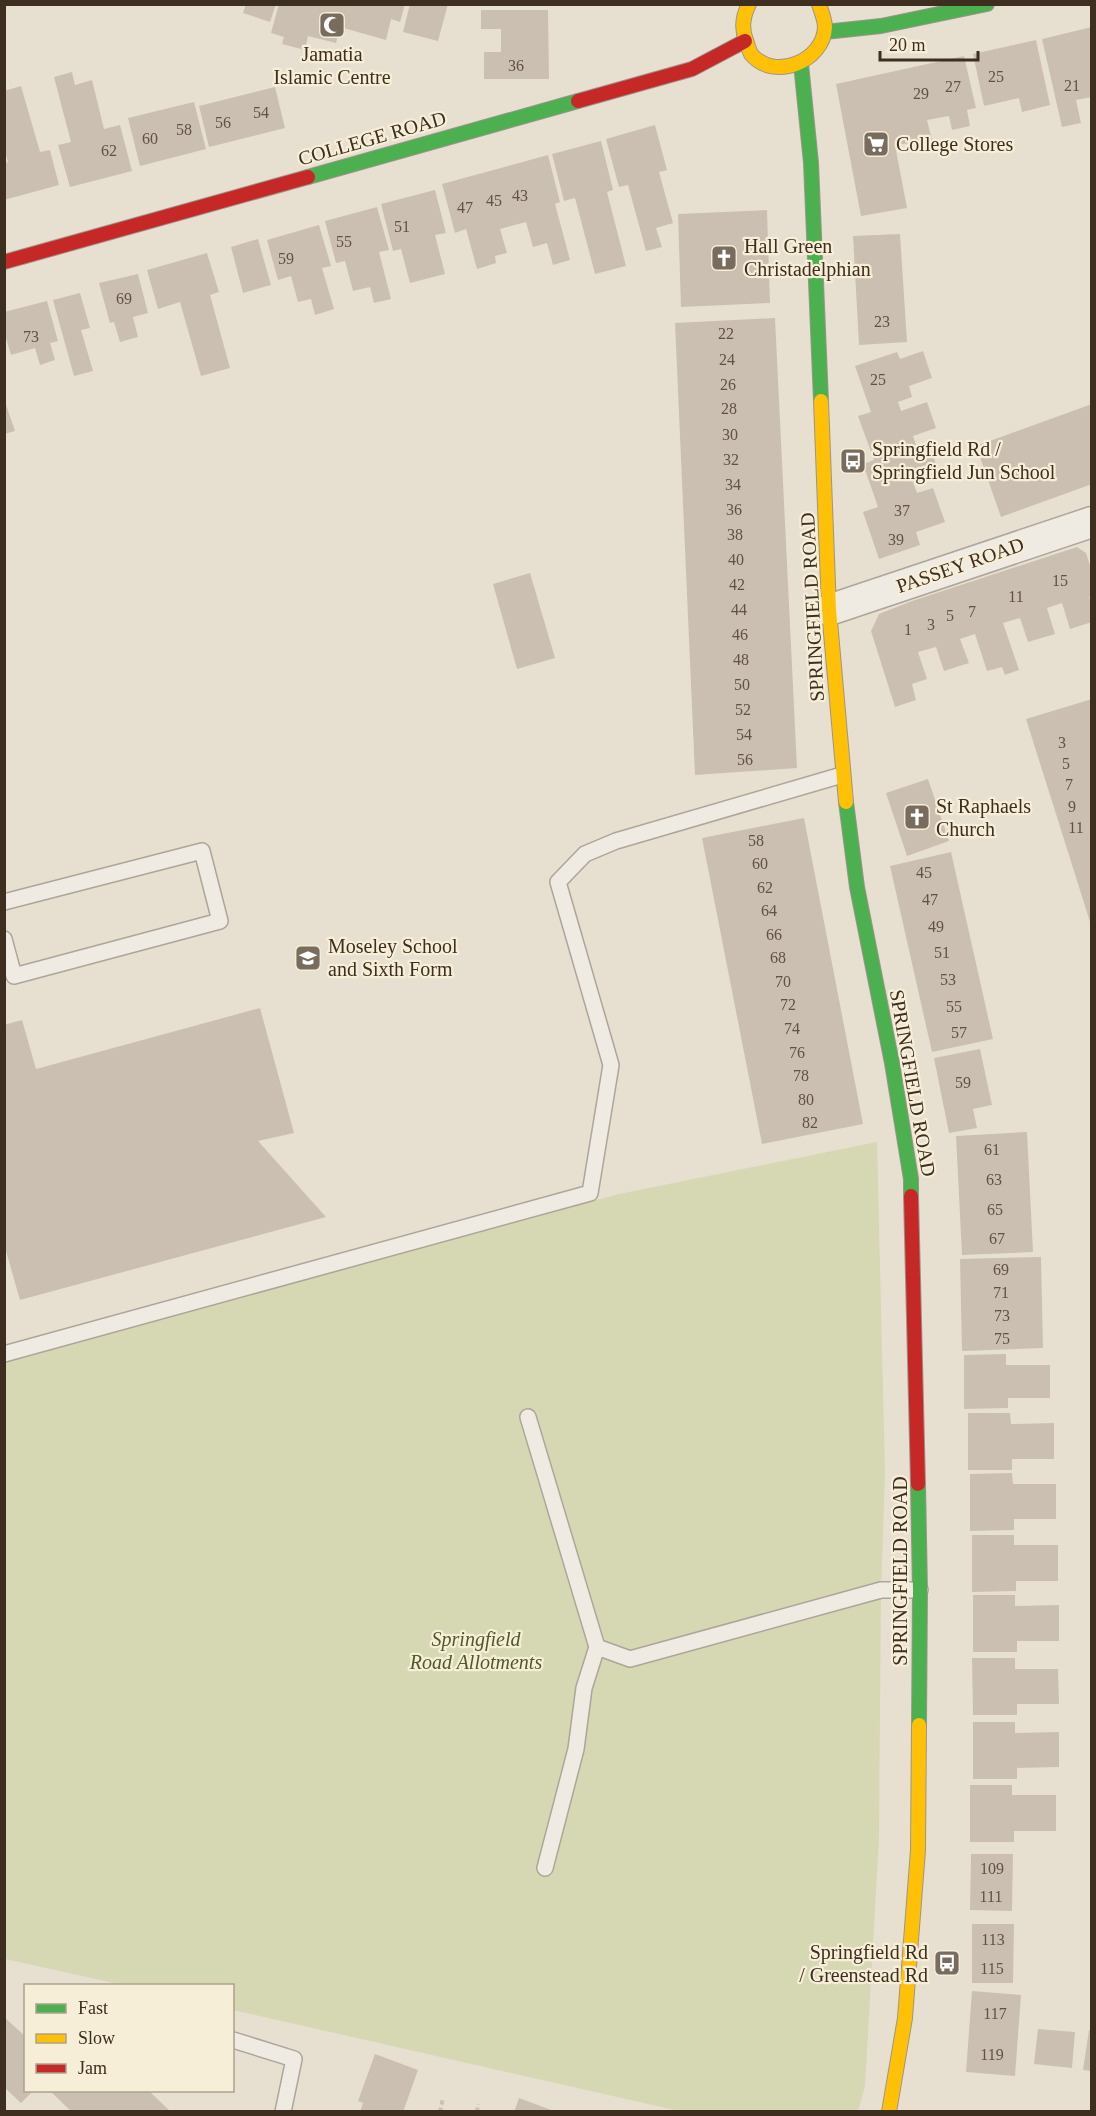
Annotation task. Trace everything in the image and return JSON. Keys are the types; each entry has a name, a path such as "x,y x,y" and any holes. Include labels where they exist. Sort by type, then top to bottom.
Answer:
{"street":[{"path":"743,8 742,24 745,42 755,56 768,64 788,68 801,64 820,47 825,32 824,14 819,4"},
{"path":"825,32 881,26 987,4"},
{"name":"COLLEGE ROAD","path":"4,261 692,69 745,42"},
{"name":"SPRINGFIELD ROAD","path":"801,64 811,163 829,610 842,775 857,887 892,1063 911,1179 920,1590 918,1850 895,2111"},
{"name":"PASSEY ROAD","path":"829,610 1092,522"}],"lane":[{"path":"4,1354 590,1192 611,1065 558,882 585,854 616,841 842,775"},
{"path":"4,902 202,850 220,921 14,976 4,939"},
{"path":"528,1417 597,1647 584,1688 576,1749 545,1868"},
{"path":"597,1647 630,1659 881,1590 920,1590"},
{"path":"234,2040 294,2060 283,2112"}],"path":[{"path":"440,2112 443,2098"},
{"path":"477,2112 478,2104"}],"green space":[{"name":"Springfield Road Allotments","path":"877,1142 885,1474 881,1590 879,1838 865,2086 858,2111 679,2111 234,2010 234,1984 118,1984 5,1959 5,1356 619,1194"}],"building":[{"path":"246,4 276,4 270,22 243,13"},
{"name":"Jamatia Islamic Centre","path":"279,4 405,4 400,22 391,19 386,40 340,27 336,43 308,36 305,50 282,44 284,37 271,33"},
{"path":"410,4 448,4 438,41 403,32"},
{"path":"481,10 548,10 549,79 484,79 484,52 501,52 501,29 481,29"},
{"path":"1092,27 1092,97 1076,100 1081,123 1062,127 1042,39"},
{"path":"1036,40 1050,105 1022,112 1019,98 984,106 973,54"},
{"name":"College Stores","path":"964,56 976,108 967,110 970,126 952,130 949,116 927,120 932,140 895,145 907,208 861,216 836,84"},
{"path":"72,72 75,85 92,80 104,129 120,125 132,171 70,187 58,145 71,142 54,77"},
{"path":"21,86 40,152 50,150 59,185 4,200 4,163 8,162 4,148 4,91"},
{"path":"275,87 285,128 209,147 199,106"},
{"path":"194,102 206,149 140,166 128,118"},
{"path":"655,125 667,170 659,172 673,223 656,228 662,247 646,251 628,185 619,187 606,139"},
{"path":"601,141 613,190 607,192 626,266 595,274 575,198 564,201 552,154"},
{"path":"548,155 560,202 555,204 570,260 553,265 547,243 533,247 526,222 500,229 507,253 495,256 496,263 477,269 466,229 455,233 442,184"},
{"path":"435,190 446,233 435,235 445,274 410,283 401,249 393,251 381,204"},
{"path":"377,207 389,250 379,252 391,299 374,303 370,287 353,291 345,261 336,263 325,221"},
{"name":"Hall Green Christadelphian","path":"767,210 770,303 681,307 678,214"},
{"path":"319,225 331,266 322,268 334,309 315,315 311,299 298,302 291,276 278,280 267,240"},
{"path":"900,234 907,342 859,345 853,236"},
{"path":"258,239 271,285 243,293 231,247"},
{"path":"207,253 219,292 210,295 230,368 201,376 180,302 158,309 147,270"},
{"path":"138,274 148,313 133,317 138,337 120,342 114,322 110,323 99,283"},
{"path":"80,293 90,328 81,330 93,371 74,376 53,300"},
{"path":"47,301 58,341 50,343 55,360 40,365 35,348 11,355 4,331 4,312"},
{"path":"775,318 797,768 695,775 675,323"},
{"path":"923,351 932,378 909,386 912,397 898,402 901,411 927,402 936,428 913,436 916,445 903,450 906,459 931,450 939,473 913,482 917,493 933,488 945,522 916,532 920,545 879,559 863,512 878,507 863,464 874,460 858,416 871,412 855,366 897,352 900,359"},
{"path":"4,399 15,431 4,434"},
{"path":"1092,404 1092,484 1001,517 976,446"},
{"path":"1077,547 1086,553 1092,572 1092,596 1089,597 1092,605 1092,622 1070,629 1062,603 1047,608 1055,634 1028,642 1020,618 1003,623 1019,670 1005,675 1002,667 987,671 975,634 960,639 969,663 944,671 936,647 918,652 927,679 912,684 916,700 895,707 871,631 879,614"},
{"path":"530,573 555,658 517,669 493,584"},
{"path":"1092,699 1092,925 1091,925 1026,719"},
{"name":"St Raphaels Church","path":"928,779 949,841 907,856 886,793"},
{"path":"804,818 863,1124 762,1144 702,838"},
{"path":"951,852 993,1039 932,1052 890,866"},
{"path":"260,1008 294,1133 258,1141 326,1217 20,1300 4,1244 4,1025 22,1020 36,1069"},
{"path":"980,1049 992,1105 973,1109 977,1128 949,1133 934,1058"},
{"path":"1027,1132 1033,1252 962,1255 956,1136"},
{"path":"1041,1257 1043,1348 962,1351 960,1259"},
{"path":"1006,1354 1006,1365 1050,1365 1050,1398 1008,1398 1008,1408 964,1409 964,1355"},
{"path":"968,1413 1010,1413 1011,1424 1054,1423 1054,1459 1012,1459 1012,1470 968,1470"},
{"path":"1012,1473 1013,1484 1056,1484 1056,1519 1014,1519 1014,1530 970,1531 970,1474"},
{"path":"972,1535 1014,1535 1014,1545 1058,1545 1058,1581 1016,1581 1016,1591 972,1592"},
{"path":"973,1595 1015,1595 1015,1606 1059,1605 1059,1641 1017,1641 1017,1652 973,1652"},
{"path":"972,1658 1015,1658 1015,1669 1058,1669 1059,1704 1017,1704 1017,1715 973,1715"},
{"path":"973,1722 1015,1722 1015,1733 1059,1732 1059,1767 1017,1768 1017,1779 973,1779"},
{"path":"970,1785 1012,1785 1012,1795 1056,1795 1056,1831 1014,1831 1014,1842 970,1842"},
{"path":"971,1854 1013,1854 1012,1911 970,1910"},
{"path":"972,1924 1014,1924 1013,1983 972,1983"},
{"path":"972,1991 1021,1995 1015,2076 966,2072"},
{"path":"4,2017 24,2035 24,2092 32,2092 21,2103 4,2087"},
{"path":"1038,2029 1075,2032 1072,2068 1034,2064"},
{"path":"1089,2030 1092,2030 1092,2071 1083,2070"},
{"path":"375,2054 418,2070 403,2112 360,2112 363,2103 358,2101"},
{"path":"51,2092 150,2092 171,2112 72,2112"},
{"path":"519,2098 554,2111 554,2112 514,2112"}],"traffic: fast":[{"path":"825,32 881,26 987,4"},
{"path":"801,64 811,163 821,401"},
{"path":"308,177 578,101"},
{"path":"846,802 857,887 892,1063 911,1179 911,1196"},
{"path":"918,1484 919,1725"}],"traffic: slow":[{"path":"749,4 743,26 751,54 761,62 784,67 796,64 816,50 825,27 819,4"},
{"path":"821,401 829,610 846,802"},
{"path":"889,2112 905,2018 918,1850 919,1725"}],"traffic: jam":[{"path":"578,101 692,69 745,41"},
{"path":"4,262 308,177"},
{"path":"911,1196 918,1484"}],"place":[{"name":"Jamatia Islamic Centre","path":"332,25"},
{"name":"College Stores","path":"876,144"},
{"name":"Hall Green Christadelphian","path":"724,258"},
{"name":"Springfield Rd / Springfield Jun School","path":"853,461"},
{"name":"St Raphaels Church","path":"917,817"},
{"name":"Moseley School and Sixth Form","path":"308,958"},
{"name":"Springfield Rd / Greenstead Rd","path":"947,1963"}]}
